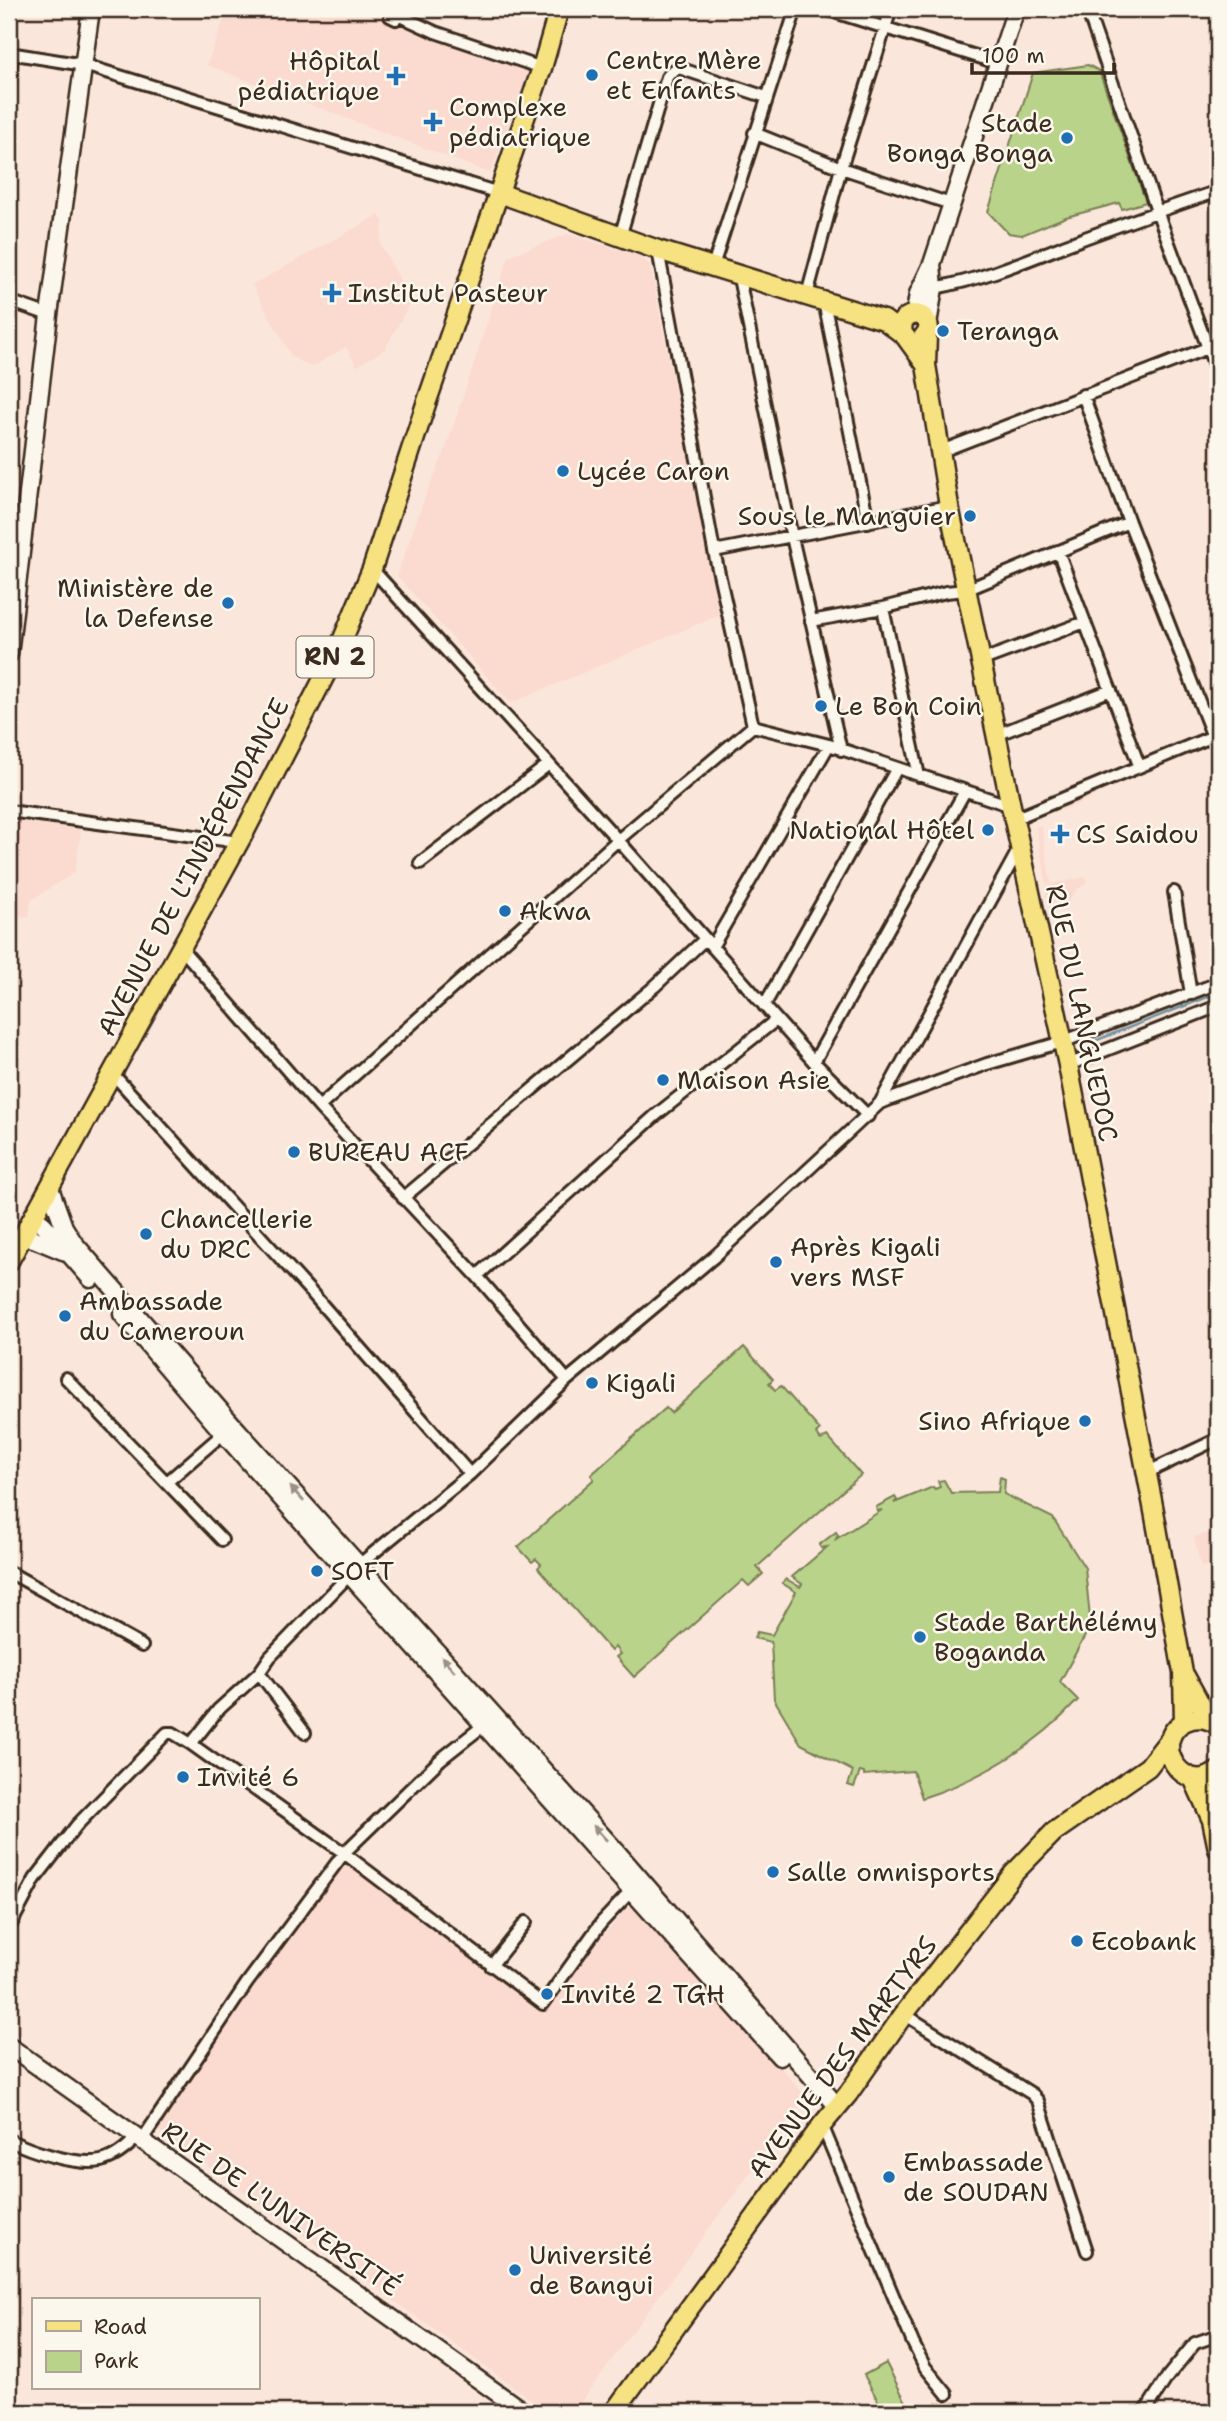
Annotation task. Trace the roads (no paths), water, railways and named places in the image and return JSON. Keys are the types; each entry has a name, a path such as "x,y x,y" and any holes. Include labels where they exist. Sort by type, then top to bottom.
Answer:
{"main road":[{"name":"AVENUE DE L'INDÉPENDANCE","path":"9,1261 239,842 340,646 372,569 542,68 559,9"},
{"path":"499,193 657,250 884,320 919,322 916,341 905,337"},
{"path":"884,320 905,337 926,365"},
{"name":"RUE DU LANGUEDOC","path":"919,322 949,506 1012,813 1068,1065 1146,1473 1183,1673 1184,1722"},
{"name":"RUE DU LANGUEDOC","path":"1183,1673 1216,1724"},
{"path":"1184,1722 1199,1718 1216,1724"},
{"name":"AVENUE DES MARTYRS","path":"614,2412 904,2014 1013,1874 1054,1832 1147,1767 1184,1722"},
{"path":"1169,1740 1169,1751 1212,1820 1218,1849"},
{"path":"1147,1767 1206,1778 1218,1771"},
{"path":"1212,1820 1218,1771"}],"street":[{"path":"9,654 13,575 91,9"},
{"path":"390,9 391,18 396,19 400,13 435,32 542,68"},
{"path":"713,266 796,9"},
{"path":"825,9 998,63"},
{"path":"868,522 815,298 841,168 891,9"},
{"path":"919,322 918,294 932,264 1016,9"},
{"path":"1087,9 1157,211 1213,346 1218,375"},
{"path":"9,84 10,54 84,65 499,193"},
{"path":"620,237 667,77 672,71 679,68 766,97"},
{"path":"754,133 841,168 951,204"},
{"path":"934,288 1002,270 1157,211 1218,191"},
{"path":"657,250 714,551 753,726"},
{"path":"919,322 934,288 932,264"},
{"path":"738,273 792,537 841,750"},
{"path":"9,301 49,315"},
{"path":"939,452 1213,346"},
{"path":"753,726 829,745 965,791 1012,813 1215,736 1129,522 1083,395"},
{"path":"714,551 949,506"},
{"path":"811,621 966,590 1129,522"},
{"path":"1058,551 1139,765"},
{"path":"372,569 550,764 814,1062 868,1116"},
{"path":"883,608 919,776"},
{"path":"980,661 1085,622"},
{"path":"996,735 1111,690"},
{"path":"320,1107 618,840 753,726"},
{"path":"403,1198 708,943 829,745"},
{"path":"420,863 550,764"},
{"path":"764,1006 897,768"},
{"path":"814,1062 965,791"},
{"path":"9,811 239,842"},
{"path":"191,1744 218,1710 259,1673 270,1657 355,1570 470,1474 567,1380 714,1257 868,1116 880,1103 1020,847"},
{"path":"1174,892 1191,993"},
{"path":"180,947 320,1107 477,1276 567,1380"},
{"path":"880,1103 987,1064 1062,1042 1218,983"},
{"path":"1068,1065 1218,1006"},
{"path":"477,1276 656,1115 776,1020"},
{"path":"112,1073 311,1292 470,1474"},
{"path":"50,1188 57,1211 74,1243 228,1429"},
{"path":"34,1217 355,1570 636,1886 830,2115 913,2343 925,2367 947,2394"},
{"path":"22,1237 51,1245 68,1254"},
{"path":"66,1378 222,1540"},
{"path":"167,1482 228,1429"},
{"path":"1146,1473 1218,1439"},
{"path":"9,1572 142,1646"},
{"path":"259,1673 306,1733"},
{"path":"9,2140 41,2153 91,2162 110,2157 140,2138 247,1983 344,1853 442,1759 489,1721"},
{"path":"9,1928 35,1880 76,1825 162,1736 173,1733 344,1853 543,2004 601,1923 636,1886"},
{"path":"491,1966 526,1922"},
{"path":"904,2014 1032,2094 1038,2101 1087,2251"},
{"name":"RUE DE L'UNIVERSITÉ","path":"9,2046 524,2412"},
{"path":"1145,2412 1168,2376 1195,2343 1218,2335"}],"waterway":[{"path":"1092,1042 1218,993"}],"place":[{"name":"Centre Mère et Enfants","path":"592,75"},
{"name":"Hôpital pédiatrique","path":"396,76"},
{"name":"Complexe pédiatrique","path":"433,122"},
{"name":"Stade Bonga Bonga","path":"1067,138"},
{"name":"Institut Pasteur","path":"332,293"},
{"name":"Teranga","path":"943,331"},
{"name":"Lycée Caron","path":"563,471"},
{"name":"Sous le Manguier","path":"970,516"},
{"name":"Ministère de la Defense","path":"228,603"},
{"name":"Le Bon Coin","path":"821,706"},
{"name":"National Hôtel","path":"988,830"},
{"name":"CS Saidou","path":"1060,834"},
{"name":"Akwa","path":"505,911"},
{"name":"Maison Asie","path":"663,1080"},
{"name":"BUREAU ACF","path":"294,1152"},
{"name":"Chancellerie du DRC","path":"146,1234"},
{"name":"Après Kigali vers MSF","path":"776,1262"},
{"name":"Ambassade du Cameroun","path":"65,1316"},
{"name":"Kigali","path":"592,1383"},
{"name":"Sino Afrique","path":"1085,1421"},
{"name":"SOFT","path":"317,1571"},
{"name":"Stade Barthélémy Boganda","path":"920,1637"},
{"name":"Invité 6","path":"183,1777"},
{"name":"Salle omnisports","path":"773,1872"},
{"name":"Ecobank","path":"1077,1941"},
{"name":"Invité 2 TGH","path":"547,1994"},
{"name":"Embassade de SOUDAN","path":"889,2177"},
{"name":"Université de Bangui","path":"515,2270"}]}
